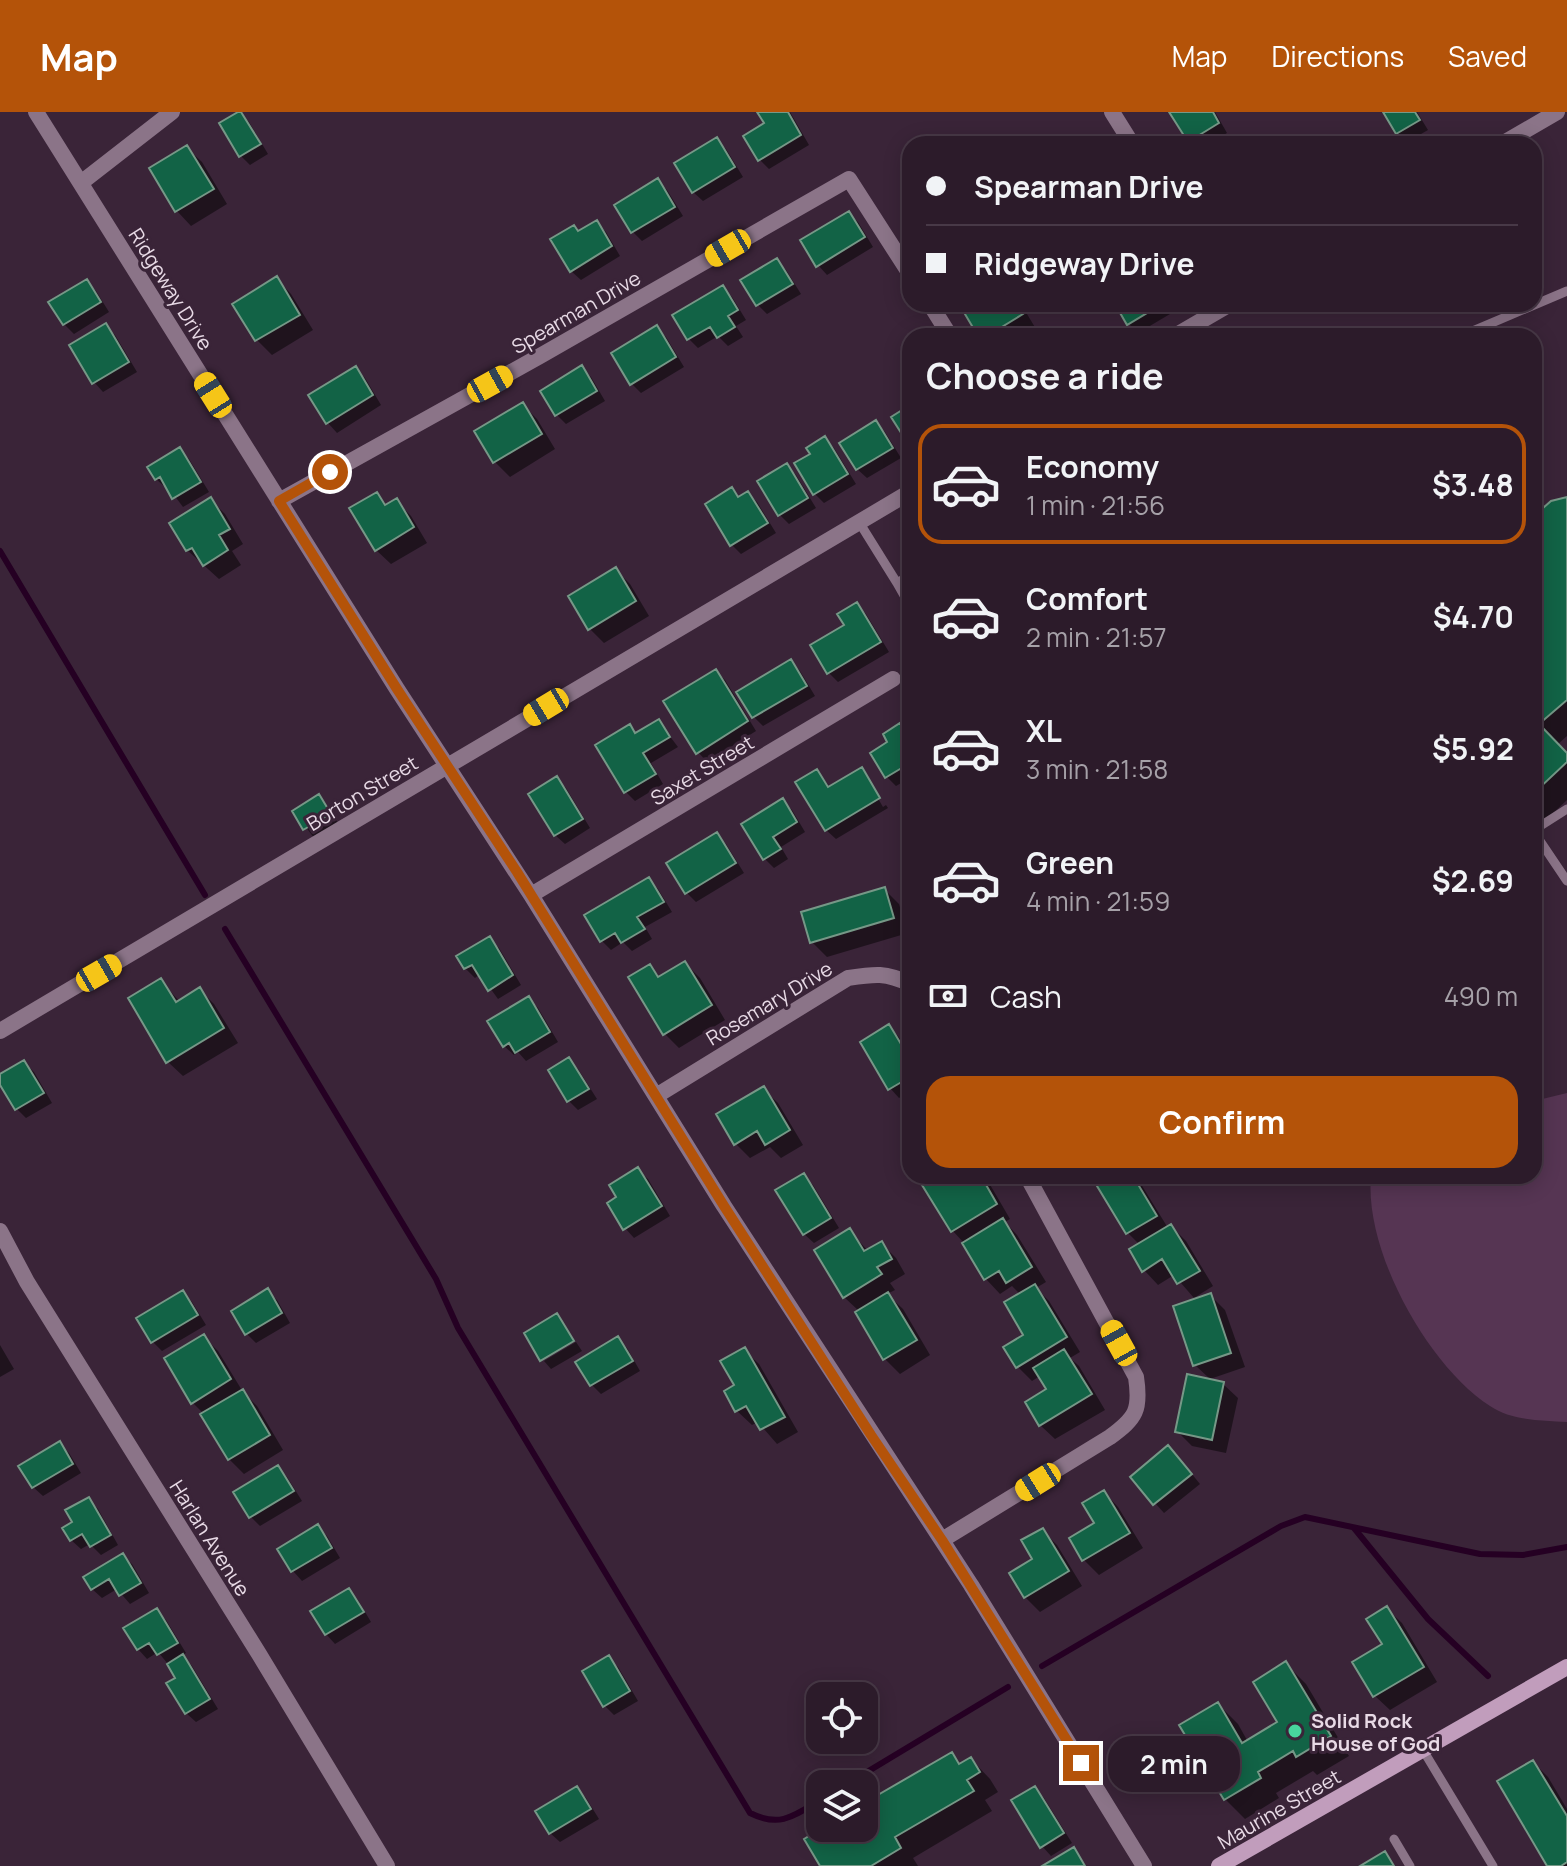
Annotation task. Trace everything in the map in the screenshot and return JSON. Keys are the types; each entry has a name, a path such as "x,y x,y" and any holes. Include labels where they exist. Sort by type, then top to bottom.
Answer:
{"street":[{"name":"Ridgeway Drive","path":"36,112 821,1358 942,1540 1144,1866"},
{"path":"82,182 172,112"},
{"path":"1112,112 1127,136"},
{"path":"1516,136 1557,112"},
{"name":"Spearman Drive","path":"279,501 849,179 902,262"},
{"path":"1189,328 1216,312"},
{"name":"Borton Street","path":"0,1031 902,497"},
{"name":"Saxet Street","path":"531,895 893,679"},
{"name":"Rosemary Drive","path":"656,1096 848,978 874,974 892,975 902,980"},
{"path":"942,1540 1110,1437 1136,1414 1136,1377 1031,1184"},
{"name":"Harlan Avenue","path":"0,1231 27,1282 387,1866"},
{"name":"Maurine Street","path":"1219,1866 1567,1667"}],"lane":[{"path":"1542,302 1567,291"},
{"path":"1480,328 1518,312"},
{"path":"859,522 902,592"},
{"path":"897,583 902,580"},
{"path":"1542,826 1567,809"},
{"path":"1542,843 1567,881"},
{"path":"1423,1750 1493,1866"},
{"path":"1394,1839 1410,1866"}],"shaded area":[{"path":"1567,1093 1567,1422 1527,1419 1499,1411 1467,1388 1444,1364 1423,1335 1389,1271 1372,1206 1371,1184 1542,1184 1542,1099"}],"building":[{"path":"241,112 261,144 239,157 219,123"},
{"path":"757,112 788,112 801,135 758,161 743,136 764,123"},
{"path":"1169,112 1213,112 1219,123 1198,136 1184,136"},
{"path":"1383,112 1415,112 1420,120 1396,134"},
{"path":"717,137 735,167 692,193 674,163"},
{"path":"187,145 214,189 175,212 149,168"},
{"path":"658,178 675,207 631,233 614,205"},
{"path":"849,211 865,237 816,267 800,240"},
{"path":"597,220 612,246 570,272 550,239 574,225 578,231"},
{"path":"777,258 793,284 756,306 740,280"},
{"path":"277,276 300,315 255,341 232,304"},
{"path":"87,279 101,302 63,325 48,302"},
{"path":"723,285 738,310 728,316 735,327 717,338 710,327 687,340 672,315"},
{"path":"964,312 1023,314 1000,328 973,328"},
{"path":"1120,312 1149,312 1127,325"},
{"path":"106,323 129,362 92,384 69,345"},
{"path":"657,325 676,357 630,385 611,353"},
{"path":"582,365 597,391 555,416 540,391"},
{"path":"356,366 373,395 326,424 308,395"},
{"path":"523,402 542,434 493,463 474,431"},
{"path":"902,410 902,434 891,417"},
{"path":"876,420 893,448 856,470 839,443"},
{"path":"825,436 848,474 813,495 794,463 810,454 806,448"},
{"path":"180,447 201,482 172,499 160,477 155,480 147,467"},
{"path":"787,463 808,498 778,516 757,481"},
{"path":"732,487 738,497 748,491 768,523 730,546 705,504"},
{"path":"377,492 385,505 397,498 414,527 375,551 349,508"},
{"path":"211,497 230,529 219,535 228,550 203,566 192,548 186,551 169,523"},
{"path":"1567,497 1567,700 1542,721 1542,509 1551,501"},
{"path":"616,567 636,601 588,630 568,596"},
{"path":"857,602 881,642 827,674 810,645 844,625 837,614"},
{"path":"791,659 807,686 752,718 736,692"},
{"path":"716,669 748,721 696,754 663,701"},
{"path":"659,719 670,737 643,753 656,774 624,793 595,745 630,724 635,733"},
{"path":"900,723 902,726 902,768 885,778 870,753 887,742 883,734"},
{"path":"1542,727 1567,753 1567,762 1542,785"},
{"path":"862,767 880,798 825,831 795,782 817,769 828,787"},
{"path":"557,776 583,819 554,836 528,794"},
{"path":"319,794 331,814 303,830 292,811"},
{"path":"783,798 797,822 773,837 781,849 763,860 741,824"},
{"path":"717,832 736,863 685,894 666,863"},
{"path":"649,877 664,902 637,917 645,929 621,943 615,933 600,942 584,915"},
{"path":"885,887 894,918 810,943 801,912"},
{"path":"490,936 513,975 488,991 472,965 464,969 456,956"},
{"path":"685,961 712,1005 663,1035 628,977 650,964 658,977"},
{"path":"161,978 176,1002 200,987 224,1028 166,1063 128,998"},
{"path":"529,996 550,1032 515,1053 509,1043 503,1047 487,1021"},
{"path":"889,1024 902,1046 902,1082 888,1090 860,1042"},
{"path":"569,1057 589,1089 567,1102 548,1070"},
{"path":"24,1060 44,1093 15,1110 0,1085 0,1074"},
{"path":"764,1086 790,1130 765,1145 757,1131 734,1145 716,1114"},
{"path":"638,1167 662,1206 623,1230 607,1203 616,1197 609,1185"},
{"path":"804,1173 831,1218 803,1235 775,1190"},
{"path":"986,1184 997,1204 951,1232 922,1185"},
{"path":"1096,1184 1138,1184 1157,1216 1126,1234"},
{"path":"1003,1218 1032,1267 1006,1283 999,1271 984,1280 962,1243"},
{"path":"1171,1224 1200,1271 1177,1284 1162,1259 1142,1272 1129,1249"},
{"path":"850,1228 864,1251 882,1241 892,1259 877,1267 882,1274 843,1298 814,1250"},
{"path":"1035,1284 1067,1337 1016,1368 1003,1347 1023,1335 1004,1302"},
{"path":"268,1288 282,1313 245,1335 231,1311"},
{"path":"183,1290 198,1315 151,1343 136,1318"},
{"path":"888,1292 917,1340 883,1360 855,1312"},
{"path":"1211,1293 1231,1353 1193,1366 1173,1306"},
{"path":"557,1313 574,1341 540,1361 524,1333"},
{"path":"204,1334 231,1379 191,1404 164,1358"},
{"path":"618,1336 633,1361 590,1386 575,1362"},
{"path":"745,1347 785,1417 760,1430 746,1406 735,1412 724,1391 734,1385 720,1361"},
{"path":"1064,1349 1092,1394 1039,1426 1025,1402 1046,1389 1033,1368"},
{"path":"1187,1374 1224,1382 1212,1440 1175,1432"},
{"path":"243,1389 270,1435 228,1460 200,1414"},
{"path":"60,1441 73,1464 32,1488 18,1466"},
{"path":"1168,1445 1192,1474 1153,1505 1130,1477"},
{"path":"278,1465 294,1491 249,1518 233,1492"},
{"path":"1104,1490 1130,1533 1082,1561 1069,1538 1094,1523 1082,1503"},
{"path":"89,1497 111,1535 90,1547 82,1534 70,1541 62,1528 72,1522 65,1510"},
{"path":"318,1524 332,1548 291,1572 277,1549"},
{"path":"1043,1528 1069,1571 1024,1598 1009,1573 1032,1559 1021,1540"},
{"path":"123,1553 141,1583 119,1596 109,1579 91,1590 83,1577"},
{"path":"349,1588 364,1612 325,1635 310,1611"},
{"path":"1387,1606 1424,1667 1373,1697 1352,1662 1382,1644 1366,1619"},
{"path":"157,1608 178,1643 157,1655 149,1643 137,1650 123,1628"},
{"path":"183,1654 210,1699 185,1714 166,1683 175,1678 167,1664"},
{"path":"609,1655 630,1691 603,1707 582,1671"},
{"name":"Solid Rock House of God","path":"1286,1661 1331,1736 1296,1757 1293,1751 1258,1772 1261,1778 1224,1800 1179,1725 1218,1702 1242,1743 1277,1722 1253,1682"},
{"path":"952,1752 959,1764 971,1757 980,1772 967,1780 974,1791 895,1837 901,1848 871,1866 820,1866 804,1839 806,1838 806,1842 878,1842 878,1795"},
{"path":"1533,1760 1567,1816 1567,1862 1561,1866 1547,1866 1497,1781"},
{"path":"577,1786 591,1809 549,1834 535,1811"},
{"path":"1035,1786 1064,1833 1040,1848 1011,1800"},
{"path":"1074,1847 1085,1866 1042,1866"},
{"path":"1385,1851 1394,1866 1360,1866"}],"waterway":[{"path":"0,551 205,895"},
{"path":"225,929 436,1279 458,1328 750,1813 778,1820 806,1808"},
{"path":"1042,1666 1281,1526 1305,1517 1480,1554 1523,1555 1567,1547"},
{"path":"1354,1528 1428,1619 1488,1676"},
{"path":"870,1770 1008,1687"}],"place":[{"name":"Solid Rock House of God","path":"1295,1731"}],"route":[{"path":"330,472 279,501 517,872 724,1206 899,1479 942,1540 1081,1763"}]}
